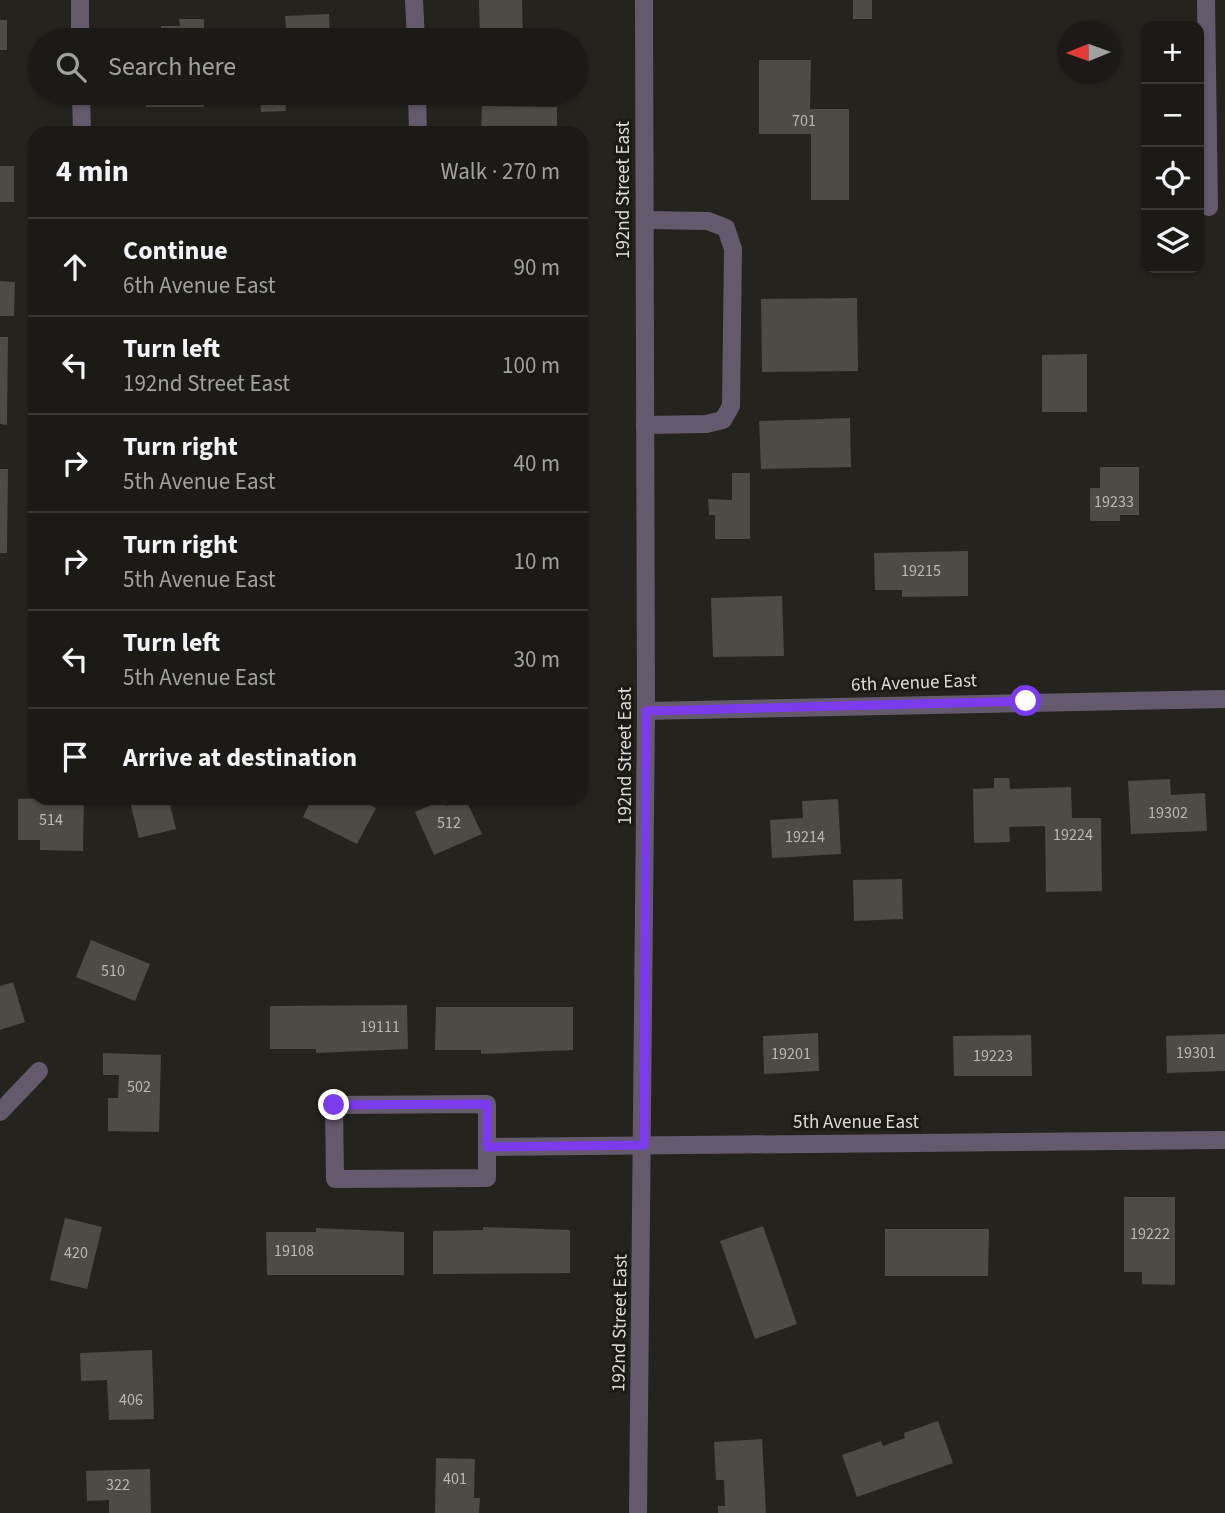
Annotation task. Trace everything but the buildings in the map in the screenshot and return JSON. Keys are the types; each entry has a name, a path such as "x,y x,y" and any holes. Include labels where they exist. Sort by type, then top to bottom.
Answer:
{"street":[{"path":"80,0 80,28"},
{"path":"414,0 415,28"},
{"name":"192nd Street East","path":"638,1513 644,1145 646,711 643,0"},
{"path":"1206,0 1209,207"},
{"path":"81,105 82,126"},
{"path":"417,105 418,126"},
{"path":"645,220 708,221 726,228 733,249 730,406 723,420 706,424 645,425"},
{"name":"6th Avenue East","path":"646,711 1225,699"},
{"path":"0,1112 39,1071"},
{"path":"487,1104 487,1147 487,1178 335,1179 334,1105 487,1104"},
{"name":"5th Avenue East","path":"487,1147 1225,1140"}],"route":[{"path":"334,1105 487,1104 487,1147 644,1145 646,711 1026,701"}]}
